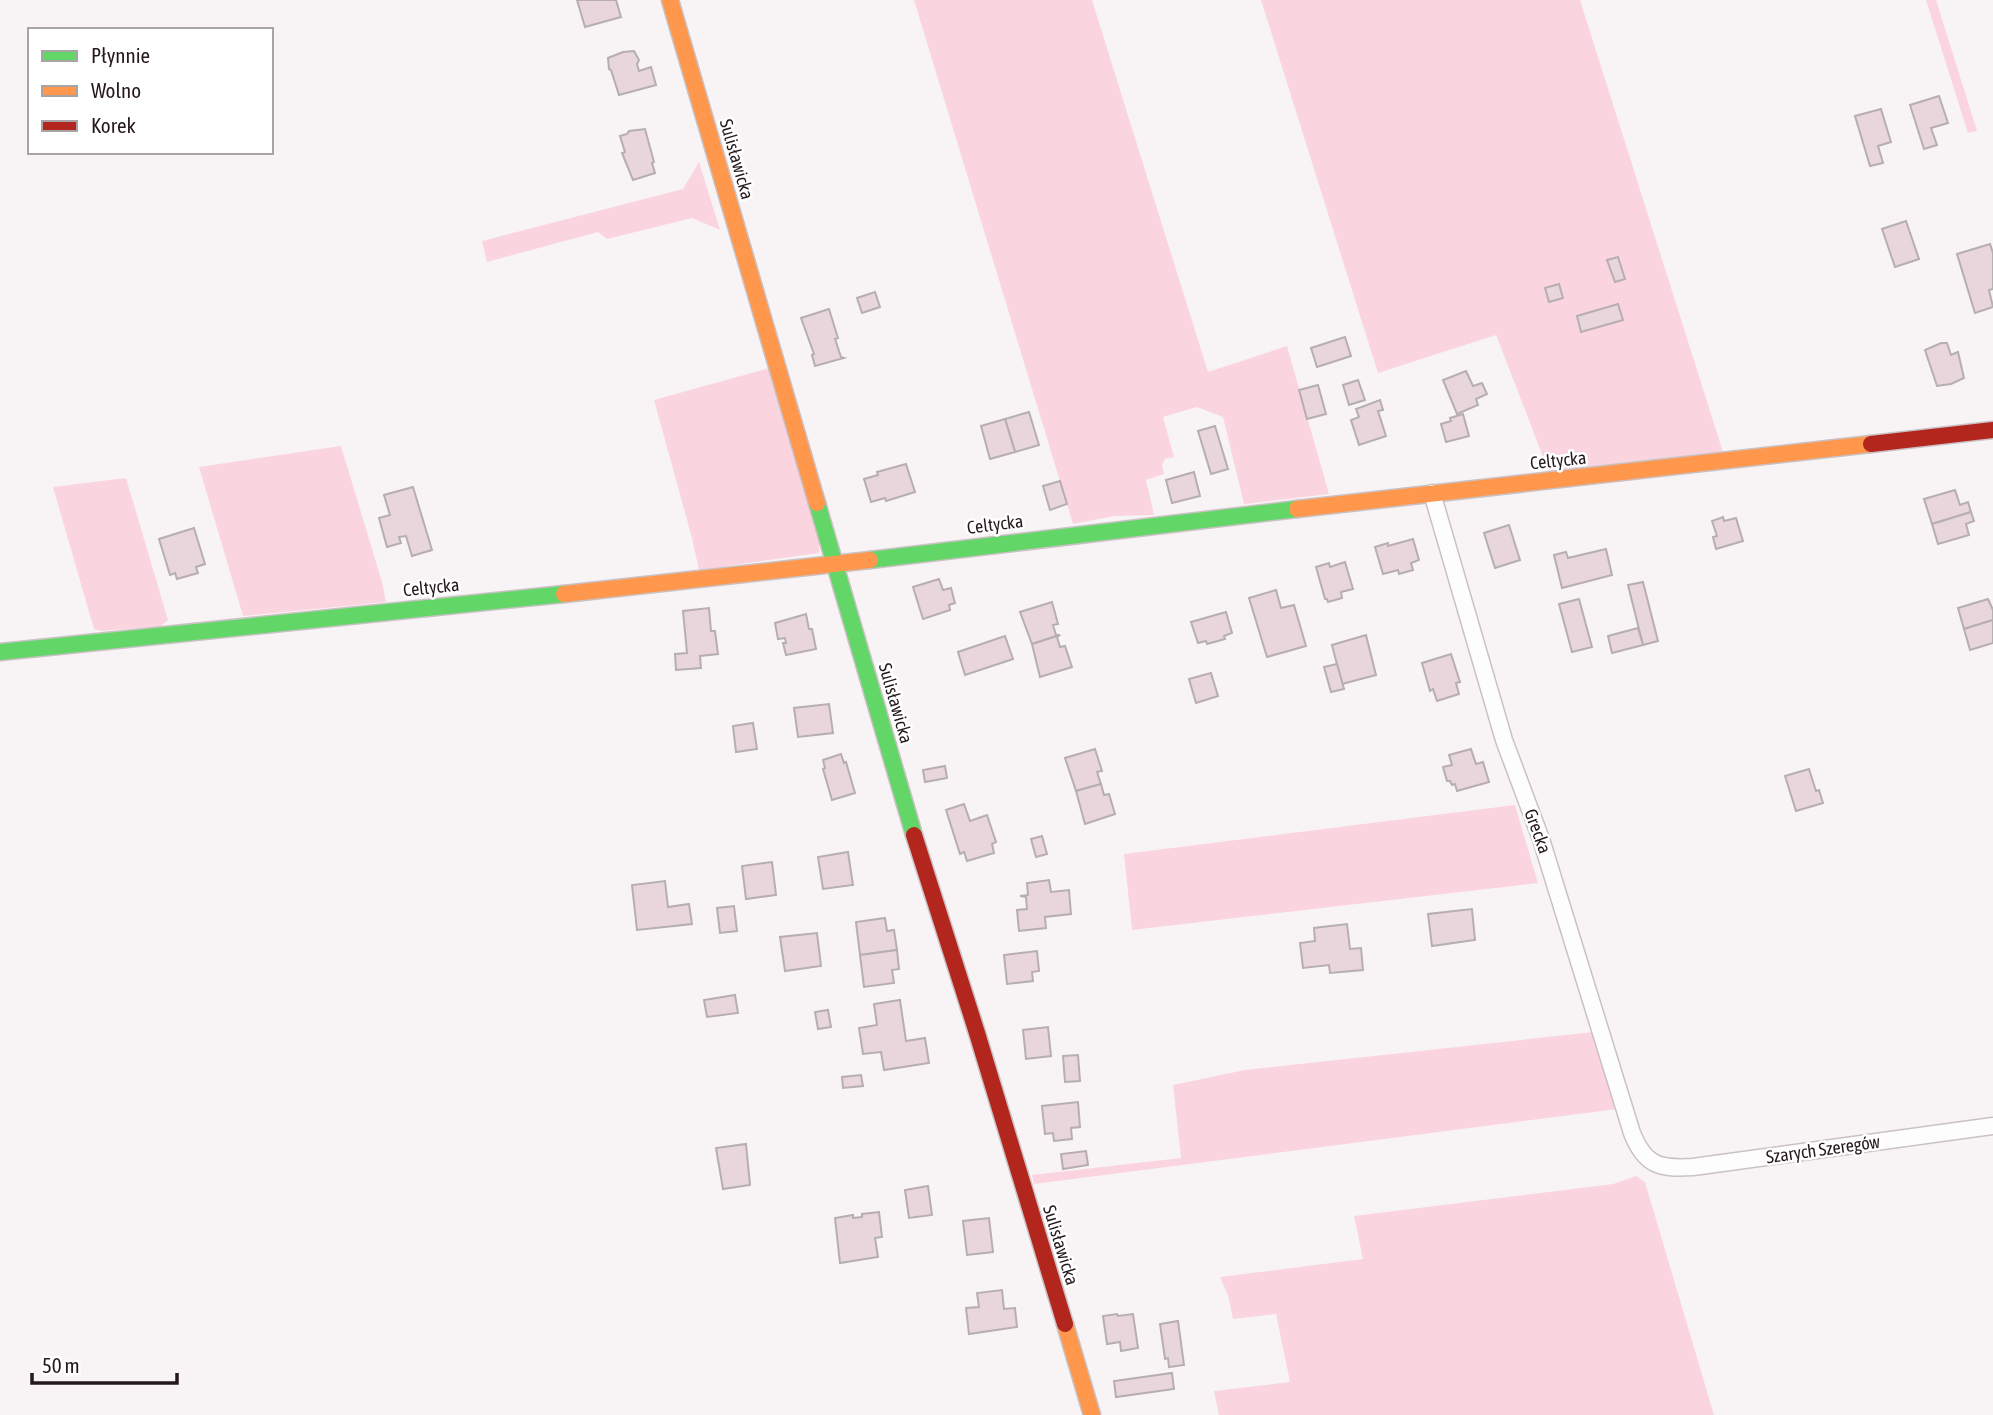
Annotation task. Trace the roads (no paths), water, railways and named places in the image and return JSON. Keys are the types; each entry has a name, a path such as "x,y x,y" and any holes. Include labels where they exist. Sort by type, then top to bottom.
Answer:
{"street":[{"name":"Sulisławicka","path":"670,0 833,562 1092,1415"},
{"name":"Celtycka","path":"0,652 762,573 833,562 1993,430"},
{"name":"Grecka","path":"1432,493 1504,740 1541,839 1632,1133 1640,1151 1654,1163"},
{"name":"Szarych Szeregów","path":"1654,1163 1675,1168 1693,1167 1993,1126"}]}
